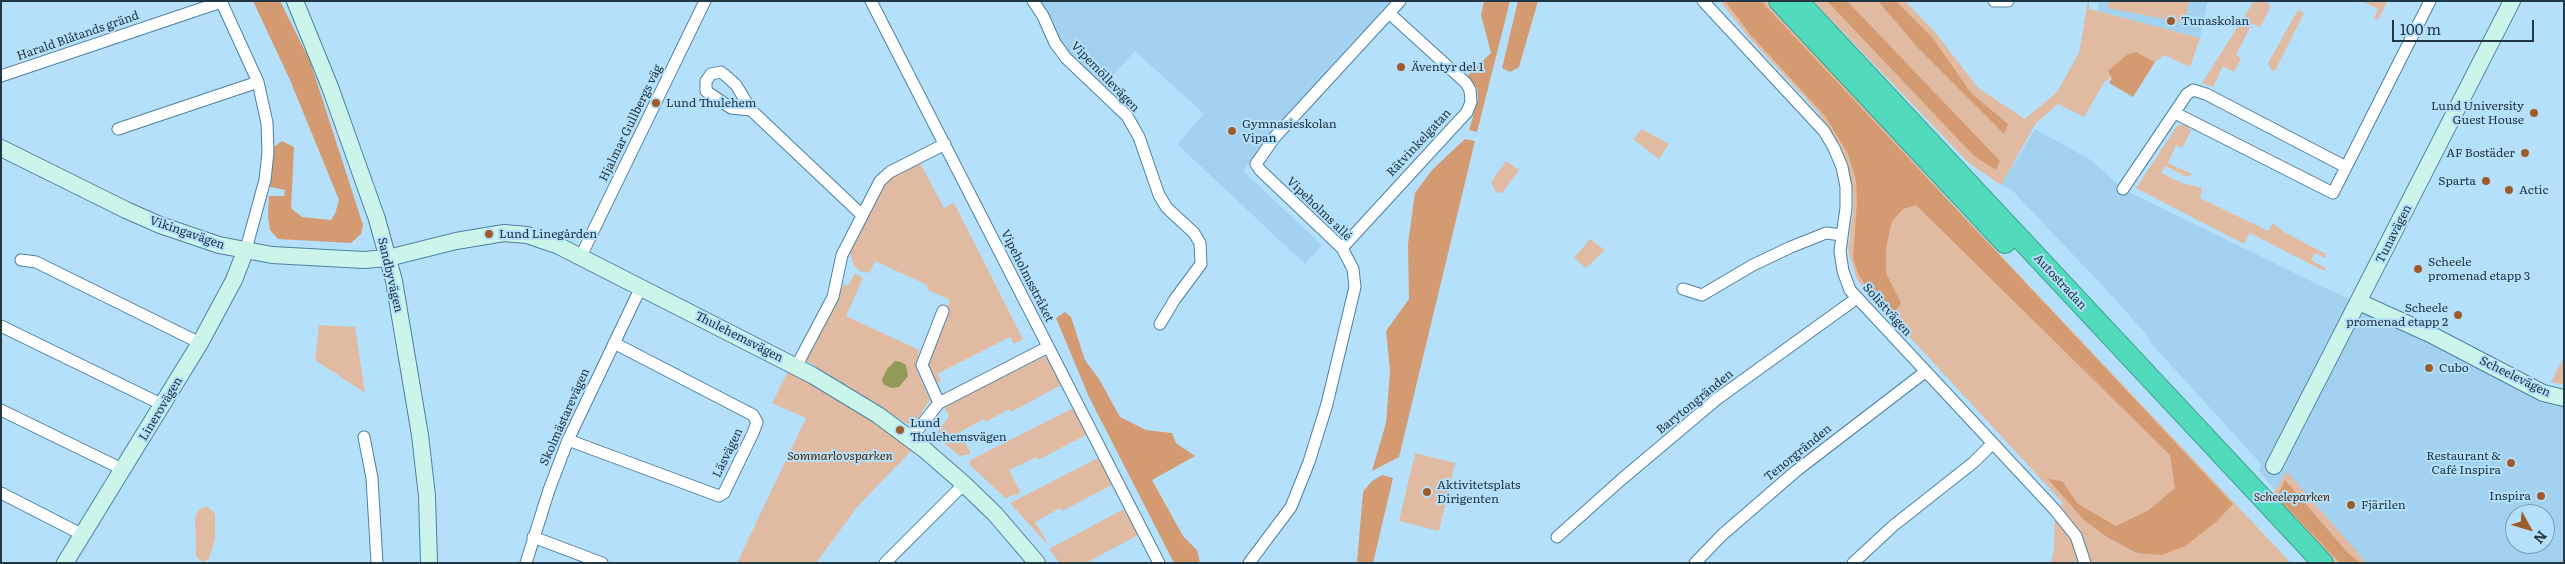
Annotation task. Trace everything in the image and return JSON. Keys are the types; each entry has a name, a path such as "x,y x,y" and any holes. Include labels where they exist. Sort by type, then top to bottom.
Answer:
{"highway":[{"name":"Autostradan","path":"1779,1 2241,485"},
{"name":"Autostradan","path":"1798,1 2266,512 2323,563"},
{"name":"Autostradan","path":"2266,512 2304,563"}],"street":[{"name":"Sandbyvägen","path":"295,1 330,87 378,219 388,258 420,435 427,496 429,563"},
{"name":"Hjalmar Gullbergs väg","path":"581,256 705,1"},
{"name":"Vipeholmsstråket","path":"871,1 1159,563"},
{"name":"Vipemöllevägen","path":"1033,1 1043,16 1055,43 1066,58 1127,116 1139,137 1159,195 1167,208 1194,233 1200,244 1201,264 1174,299 1160,324"},
{"name":"Vipeholms allé","path":"1249,563 1291,507 1309,462 1325,411 1355,287 1353,268 1342,248 1256,164 1274,138 1400,1"},
{"name":"Solistvägen","path":"1703,1 1824,131 1834,148 1842,166 1846,187 1840,251 1847,284 1857,298 1925,372 2055,510 2076,536 2085,563"},
{"path":"1994,1 2008,1"},
{"path":"2175,113 2333,193 2430,1"},
{"name":"Tunavägen","path":"2274,466 2512,1"},
{"path":"221,2 258,82 266,111 268,152 262,199 246,250"},
{"name":"Harald Blåtands gränd","path":"1,76 221,2"},
{"name":"Rätvinkelgatan","path":"1342,248 1467,112 1471,102 1470,90 1466,84 1390,13"},
{"path":"118,129 258,82"},
{"path":"2123,189 2190,91 2193,90 2206,94 2346,167"},
{"path":"750,110 862,215"},
{"path":"796,367 833,297 842,255 885,175 945,144"},
{"name":"Vikingavägen","path":"1,148 126,210 203,241 272,255 313,259 358,260 388,258"},
{"name":"Thulehemsvägen","path":"388,258 456,240 504,233 538,238 581,256 796,367 860,404 911,438 995,514 1037,563"},
{"path":"1683,289 1702,295 1711,288 1789,248 1826,234 1842,235"},
{"name":"Linerovägen","path":"65,563 124,470 200,343 234,280 246,250"},
{"path":"20,260 36,262 200,343"},
{"name":"Skolmästarevägen","path":"526,563 533,537 568,440 641,287"},
{"name":"Barytongränden","path":"1557,537 1717,399 1857,298"},
{"name":"Scheelevägen","path":"2359,302 2430,334 2543,393 2564,398"},
{"path":"939,403 922,365 924,355 943,311"},
{"path":"1,326 163,405"},
{"name":"Läsvägen","path":"568,440 719,496 724,493 753,433 757,422 753,415 614,343"},
{"path":"911,438 939,403 1048,347"},
{"name":"Tenorgränden","path":"1695,563 1722,535 1796,471 1925,372"},
{"path":"1,410 124,470"},
{"path":"364,437 372,478 377,563"},
{"path":"1852,563 1894,526 1974,462 1992,444"},
{"path":"885,563 964,484"},
{"path":"1,493 83,535"},
{"path":"533,537 602,563"}],"shaded area":[{"name":"Gymnasieskolan Vipan","path":"1033,1 1393,1 1277,130 1243,171 1322,245 1305,264 1177,144 1204,114 1135,51 1100,89 1066,58"},
{"name":"Tunaskolan","path":"2099,1 2208,1 2200,38 2097,11"},
{"path":"2035,129 2091,160 2123,189 2323,287 2564,398 2564,563 2344,563 2272,487 2259,471 2261,464 2150,342 2145,333 2114,298 2011,189 2001,185"},
{"path":"895,361 906,365 908,376 899,387 891,388 883,384 882,379 887,369"}],"green space":[{"path":"253,1 280,1 310,61 363,225 361,234 351,243 278,239 270,230 268,217 269,196 284,196 285,190 270,187 274,147 282,141 294,147 291,208 302,217 331,220 339,200 290,80"},
{"path":"1484,1 1510,1 1477,132 1469,130 1478,99 1477,87 1461,82 1491,53 1481,15"},
{"path":"1518,1 1538,1 1519,67 1510,72 1502,68"},
{"path":"1720,1 1766,1 1958,210 2291,563 2051,563 2054,548 2055,510 2063,503 1857,280 1848,250 1853,211 1853,190 1840,145 1817,111 1746,34"},
{"path":"1725,1 1761,1 2233,504 2216,522 2185,546 2162,555 2137,553 2107,537 2084,520 2048,479 2062,481 2078,504 2116,526 2149,510 2175,488 2170,455 1916,205 1903,209 1892,221 1886,248 1886,273 1901,303 1895,312 1888,310 1874,296 1859,276 1853,258 1857,202 1856,180 1848,154 1825,116 1749,33"},
{"path":"1813,1 1905,1 1936,33 1978,88 2025,119 2057,92 2079,53 2088,1 2089,9 2200,38 2190,67 2164,55 2155,62 2136,52 2128,54 2112,78 2105,81 2084,117 2058,104 2036,123 2001,185 1970,164"},
{"path":"1827,1 1847,1 2000,161 1996,170 1974,156"},
{"path":"1878,1 1896,1 1932,37 1971,93 2008,124 2004,134 1919,49"},
{"path":"2109,1 2189,1 2185,23 2108,8"},
{"path":"2254,1 2264,1 2271,6 2260,27 2252,24 2236,55 2241,58 2234,72 2223,66 2213,87 2202,83"},
{"path":"2362,1 2388,1 2378,20 2374,18 2378,9"},
{"path":"2298,10 2304,13 2275,71 2271,70 2268,63"},
{"path":"2136,52 2155,62 2133,97 2109,83 2112,78 2108,71 2128,54"},
{"path":"2186,124 2191,131 2182,148 2176,145 2168,163 2192,174 2187,177 2165,166 2161,173 2182,183 2202,188 2200,198 2268,231 2273,223 2284,232 2326,254 2325,258 2315,253 2311,260 2326,268 2324,271 2250,233 2244,244 2136,188 2177,126"},
{"path":"1642,129 1669,144 1659,159 1633,139"},
{"path":"1465,139 1475,141 1399,457 1372,471 1386,423 1390,371 1386,331 1409,299 1408,244 1415,193 1432,170"},
{"path":"1506,161 1519,170 1502,193 1496,192 1491,182"},
{"path":"920,163 944,208 954,203 1023,339 1014,344 1010,337 937,374 941,381 935,384 928,371 926,353 950,300 928,290 927,285 875,261 869,273 860,271 854,266 850,252 866,217 888,180"},
{"path":"1590,239 1605,250 1586,268 1574,258"},
{"path":"855,273 863,278 846,316 919,350 917,371 930,400 912,427 806,360 844,284 848,286"},
{"path":"1065,312 1071,317 1085,360 1099,379 1120,417 1146,430 1172,433 1176,443 1195,456 1152,480 1183,536 1197,550 1200,563 1174,563 1089,397 1056,318"},
{"path":"319,325 355,327 365,393 315,360"},
{"path":"1043,357 1048,359 1061,385 1011,412 1009,409 986,422 984,419 960,432 971,454 960,456 935,436 949,416 944,407"},
{"path":"2564,357 2564,384 2551,382"},
{"name":"Sommarlovsparken","path":"788,371 846,402 914,448 858,506 816,563 737,563 806,418 772,403"},
{"path":"1071,409 1075,411 1086,435 1038,460 1036,457 1009,470 1021,493 1005,498 970,465 969,462 971,460"},
{"name":"Aktivitetsplats Dirigenten","path":"1415,453 1455,463 1439,531 1399,521"},
{"path":"1098,458 1112,485 1062,511 1060,508 1035,522 1048,543 1045,542 1010,503"},
{"name":"Scheeleparken","path":"2287,472 2367,563 2335,563 2272,495"},
{"path":"1382,475 1393,478 1373,563 1357,563 1363,492 1371,482"},
{"path":"2285,480 2348,553 2360,563 2340,563 2277,497"},
{"path":"207,506 215,514 215,539 209,559 202,562 196,556 195,517 200,509"},
{"path":"1124,509 1138,535 1086,563 1060,563 1049,549"}],"place":[{"name":"Tunaskolan","path":"2171,21"},
{"name":"Äventyr del 1","path":"1401,67"},
{"name":"Lund Thulehem","path":"656,103"},
{"name":"Lund University Guest House","path":"2534,113"},
{"name":"Gymnasieskolan Vipan","path":"1232,131"},
{"name":"AF Bostäder","path":"2525,153"},
{"name":"Sparta","path":"2486,181"},
{"name":"Actic","path":"2509,190"},
{"name":"Lund Linegården","path":"489,234"},
{"name":"Scheele promenad etapp 3","path":"2418,269"},
{"name":"Scheele promenad etapp 2","path":"2458,315"},
{"name":"Cubo","path":"2429,368"},
{"name":"Lund Thulehemsvägen","path":"900,430"},
{"name":"Restaurant & Café Inspira","path":"2511,463"},
{"name":"Aktivitetsplats Dirigenten","path":"1427,492"},
{"name":"Inspira","path":"2541,496"},
{"name":"Fjärilen","path":"2351,505"}]}
